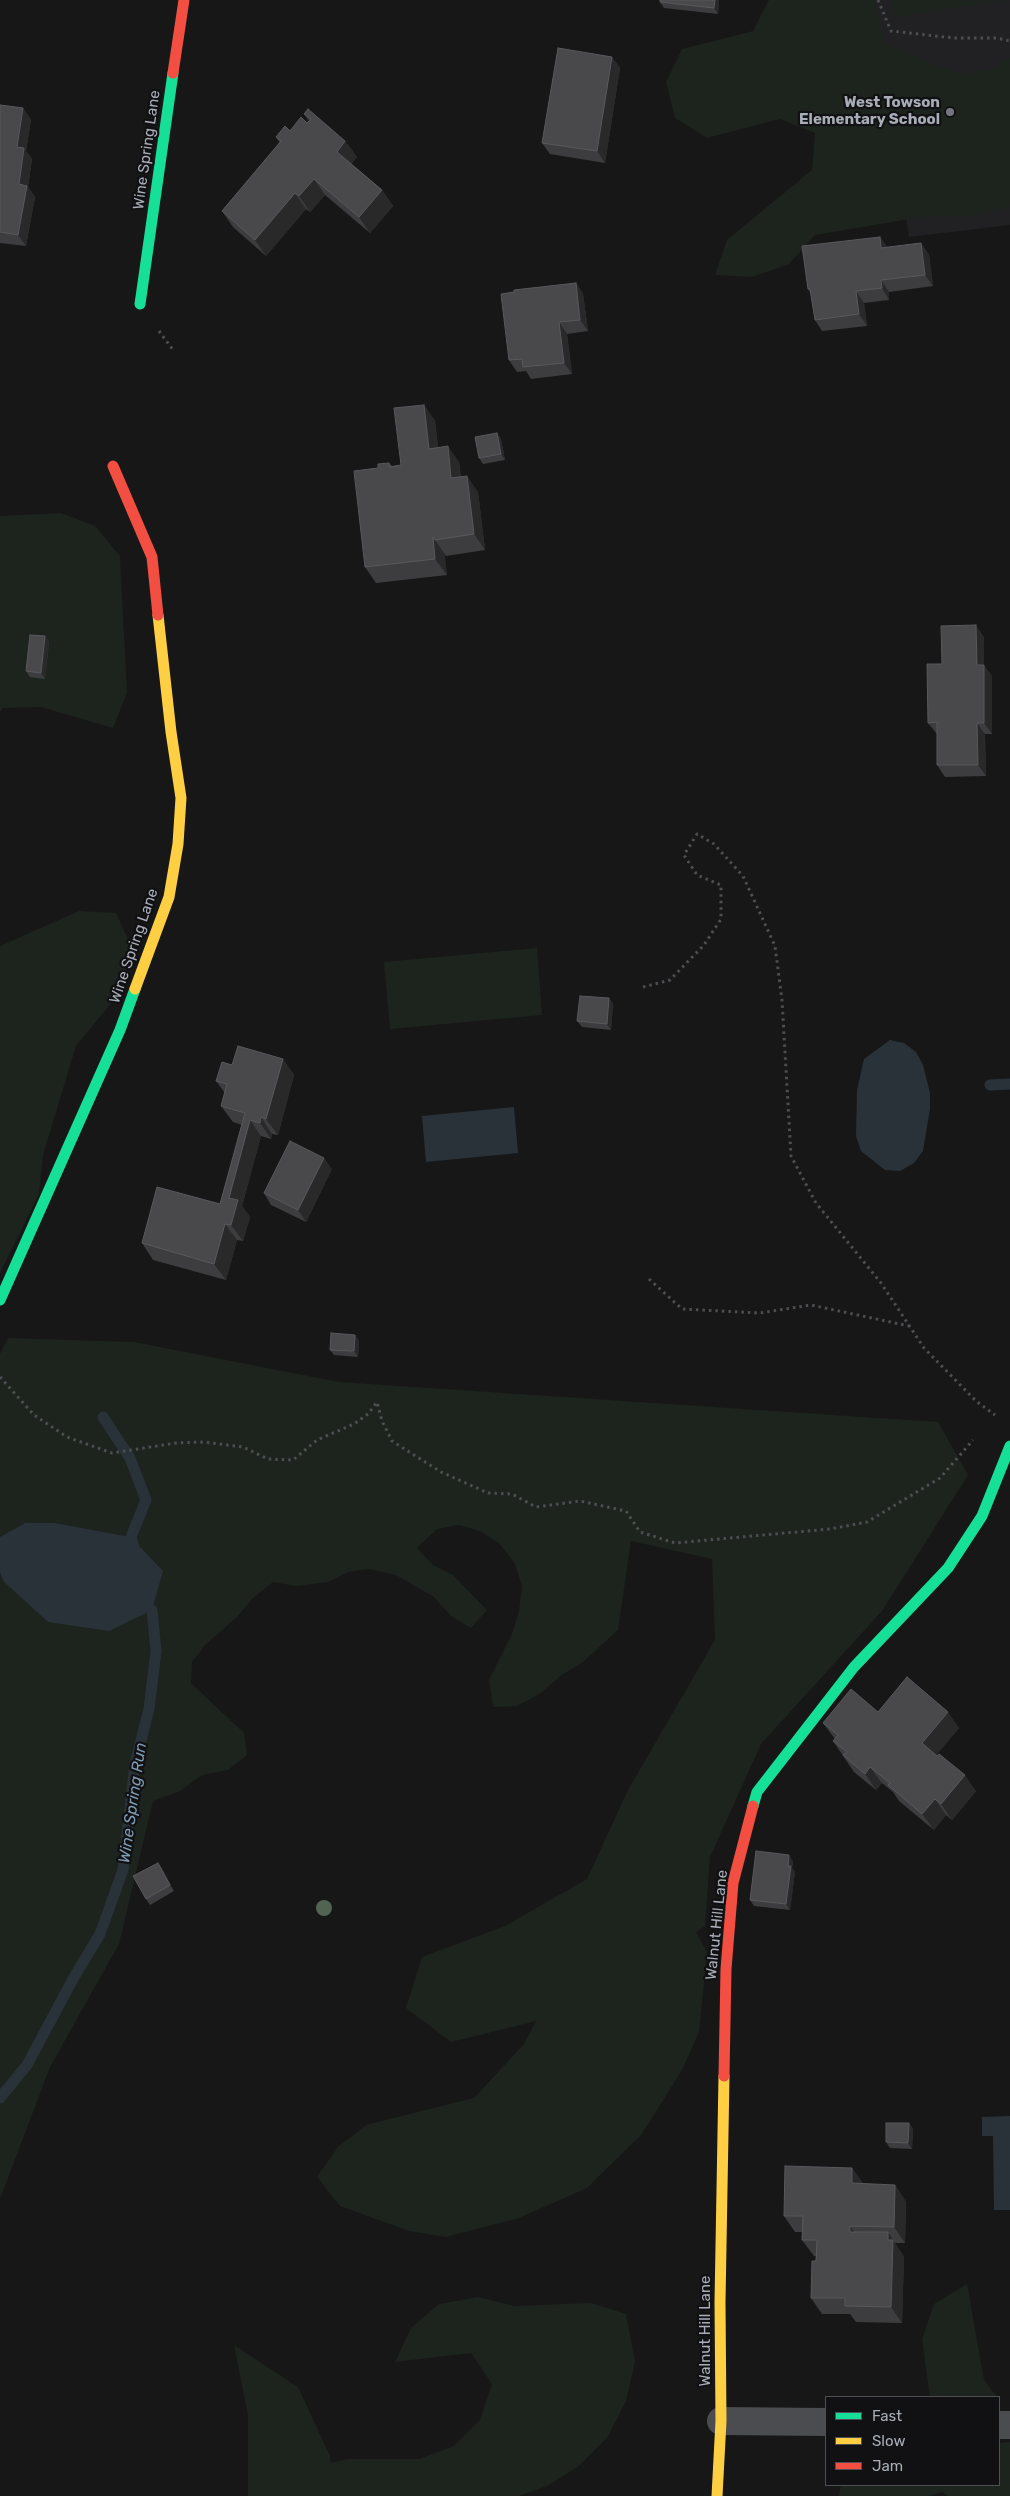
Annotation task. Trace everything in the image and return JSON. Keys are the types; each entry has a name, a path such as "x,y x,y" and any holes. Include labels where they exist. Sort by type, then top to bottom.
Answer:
{"street":[{"name":"Wine Spring Lane","path":"140,304 184,0"},
{"name":"Wine Spring Lane","path":"0,1300 120,1030 169,897 178,844 181,798 171,732 152,556 113,466"},
{"name":"Walnut Hill Lane","path":"717,2496 721,2421 720,2302 726,1969 733,1883 757,1792 854,1667 948,1568 982,1516 1010,1446"},
{"path":"721,2421 825,2422"}],"path":[{"path":"878,0 890,31 954,38 997,38 1010,41"},
{"path":"643,988 670,980 704,945 720,919 721,885 697,875 684,856 697,834 714,844 743,876 774,946 782,1000 791,1156 816,1203 881,1283 924,1348 976,1400 996,1416"},
{"path":"649,1279 682,1309 760,1313 811,1305 910,1326"},
{"path":"0,1377 34,1415 67,1437 112,1452 176,1443 204,1442 243,1448 268,1459 293,1460 317,1440 354,1424 368,1414 376,1402 392,1441 441,1472 488,1493 512,1494 536,1507 580,1501 626,1511 640,1532 676,1543 830,1529 867,1522 940,1478 978,1433"}],"shaded area":[{"path":"769,0 876,0 883,43 960,74 994,69 1010,57 1010,207 964,217 927,216 815,235 789,264 752,277 715,275 727,240 812,170 815,133 780,119 707,138 675,118 666,82 682,49 753,31"},
{"name":"West Towson Elementary School","path":"871,0 1010,0 1010,225 909,237"},
{"path":"892,0 1006,0 895,17"},
{"path":"61,513 95,526 120,556 127,693 113,728 41,707 3,708 0,712 0,516"},
{"path":"79,911 116,913 131,946 126,985 76,1046 43,1155 39,1194 0,1273 0,946"},
{"path":"537,948 542,1015 390,1029 384,962"},
{"path":"890,1040 904,1043 916,1052 923,1065 930,1093 930,1109 923,1151 914,1163 900,1171 885,1170 861,1151 856,1136 857,1090 864,1059"},
{"path":"514,1107 518,1153 426,1162 422,1116"},
{"path":"8,1338 134,1342 339,1382 938,1422 968,1475 882,1611 761,1744 710,1857 705,1926 696,1932 707,1952 699,2032 682,2070 642,2134 587,2188 519,2218 446,2237 409,2231 340,2206 317,2177 338,2147 366,2125 474,2098 524,2044 536,2021 451,2042 406,2008 422,1957 505,1926 587,1879 628,1790 715,1640 712,1559 631,1541 618,1630 583,1662 560,1676 541,1693 517,1706 493,1707 489,1680 512,1634 519,1611 522,1586 515,1564 499,1543 480,1531 459,1525 437,1529 417,1548 433,1565 453,1575 487,1610 471,1628 451,1616 434,1597 396,1575 369,1569 348,1572 328,1582 296,1586 273,1582 252,1599 237,1617 205,1645 192,1662 191,1683 244,1733 247,1755 228,1770 202,1775 180,1791 153,1801 119,1944 50,2067 0,2199 0,1573 4,1582 48,1622 163,1571 131,1537 55,1523 25,1523 0,1537 0,1354"},
{"path":"25,1523 55,1523 131,1537 163,1571 152,1610 109,1631 48,1622 4,1582 0,1573 0,1537"},
{"path":"1010,2116 1010,2210 994,2210 993,2136 982,2136 982,2117"},
{"path":"967,2284 984,2380 996,2396 930,2396 922,2339 934,2304"},
{"path":"478,2297 515,2306 591,2303 626,2314 635,2362 626,2401 607,2438 579,2466 547,2486 519,2496 248,2496 248,2415 234,2345 298,2387 330,2456 331,2463 347,2459 419,2459 454,2446 480,2420 492,2384 471,2353 395,2362 411,2328 439,2304"},
{"path":"1010,2442 1010,2496 948,2496 942,2492 928,2496 839,2496 841,2486 1000,2486 1000,2443"}],"building":[{"path":"660,0 715,0 714,8 660,2"},
{"path":"558,48 612,57 597,151 542,143"},
{"path":"0,105 23,108 17,147 24,148 19,184 27,186 18,235 0,232"},
{"path":"308,109 345,141 337,152 382,190 359,217 314,179 299,196 295,193 255,240 222,211 281,141 276,137 285,126 290,131 301,117 307,123 311,119 304,114"},
{"path":"880,237 881,248 921,243 925,275 881,280 882,288 856,291 859,314 815,320 810,289 808,289 802,246"},
{"path":"576,283 580,320 559,322 564,363 523,367 522,359 509,360 501,294 514,292 514,290"},
{"path":"424,405 429,449 448,446 451,478 467,476 474,534 435,540 433,537 435,559 365,567 354,471 378,468 378,464 389,463 390,467 401,465 394,408"},
{"path":"497,433 501,454 479,458 475,437"},
{"path":"976,625 977,665 984,665 984,723 977,723 978,765 937,765 937,722 928,723 927,664 942,664 941,626"},
{"path":"30,635 45,636 41,673 26,671"},
{"path":"580,996 609,998 607,1024 577,1021"},
{"path":"238,1046 283,1059 266,1119 261,1117 260,1123 250,1120 229,1198 238,1200 231,1225 225,1224 214,1264 142,1243 157,1187 220,1204 245,1113 221,1106 227,1084 216,1081 222,1062 232,1065"},
{"path":"290,1141 324,1158 298,1210 264,1193"},
{"path":"331,1333 355,1335 354,1351 330,1350"},
{"path":"907,1677 948,1712 922,1743 965,1775 941,1804 935,1799 922,1814 888,1785 890,1783 870,1767 865,1774 843,1755 847,1752 833,1741 838,1735 823,1723 851,1689 878,1712"},
{"path":"756,1851 789,1855 788,1866 791,1866 786,1904 750,1900"},
{"path":"158,1863 170,1885 146,1899 133,1876"},
{"path":"886,2123 909,2123 908,2143 886,2142"},
{"path":"785,2166 852,2168 852,2183 895,2185 894,2227 850,2226 850,2232 888,2232 888,2240 893,2240 891,2307 845,2306 845,2298 811,2298 812,2261 816,2261 817,2240 802,2240 803,2216 784,2216"}],"waterway":[{"path":"990,1085 1010,1084"},
{"path":"103,1417 130,1458 146,1500 131,1537 135,1551"},
{"name":"Wine Spring Run","path":"0,2098 27,2065 73,1979 100,1934 123,1870 135,1764 149,1709 156,1651 152,1610 138,1604"}],"traffic: fast":[{"path":"140,304 173,73"},
{"path":"0,1300 120,1030 135,989"},
{"path":"753,1806 757,1792 854,1667 948,1568 982,1516 1010,1446"}],"traffic: slow":[{"path":"135,989 169,897 178,844 181,798 171,732 158,615"},
{"path":"717,2496 721,2421 720,2302 724,2076"}],"traffic: jam":[{"path":"173,73 184,0"},
{"path":"113,466 152,557 158,615"},
{"path":"724,2076 726,1969 733,1883 753,1806"}],"place":[{"name":"West Towson Elementary School","path":"950,112"}]}
